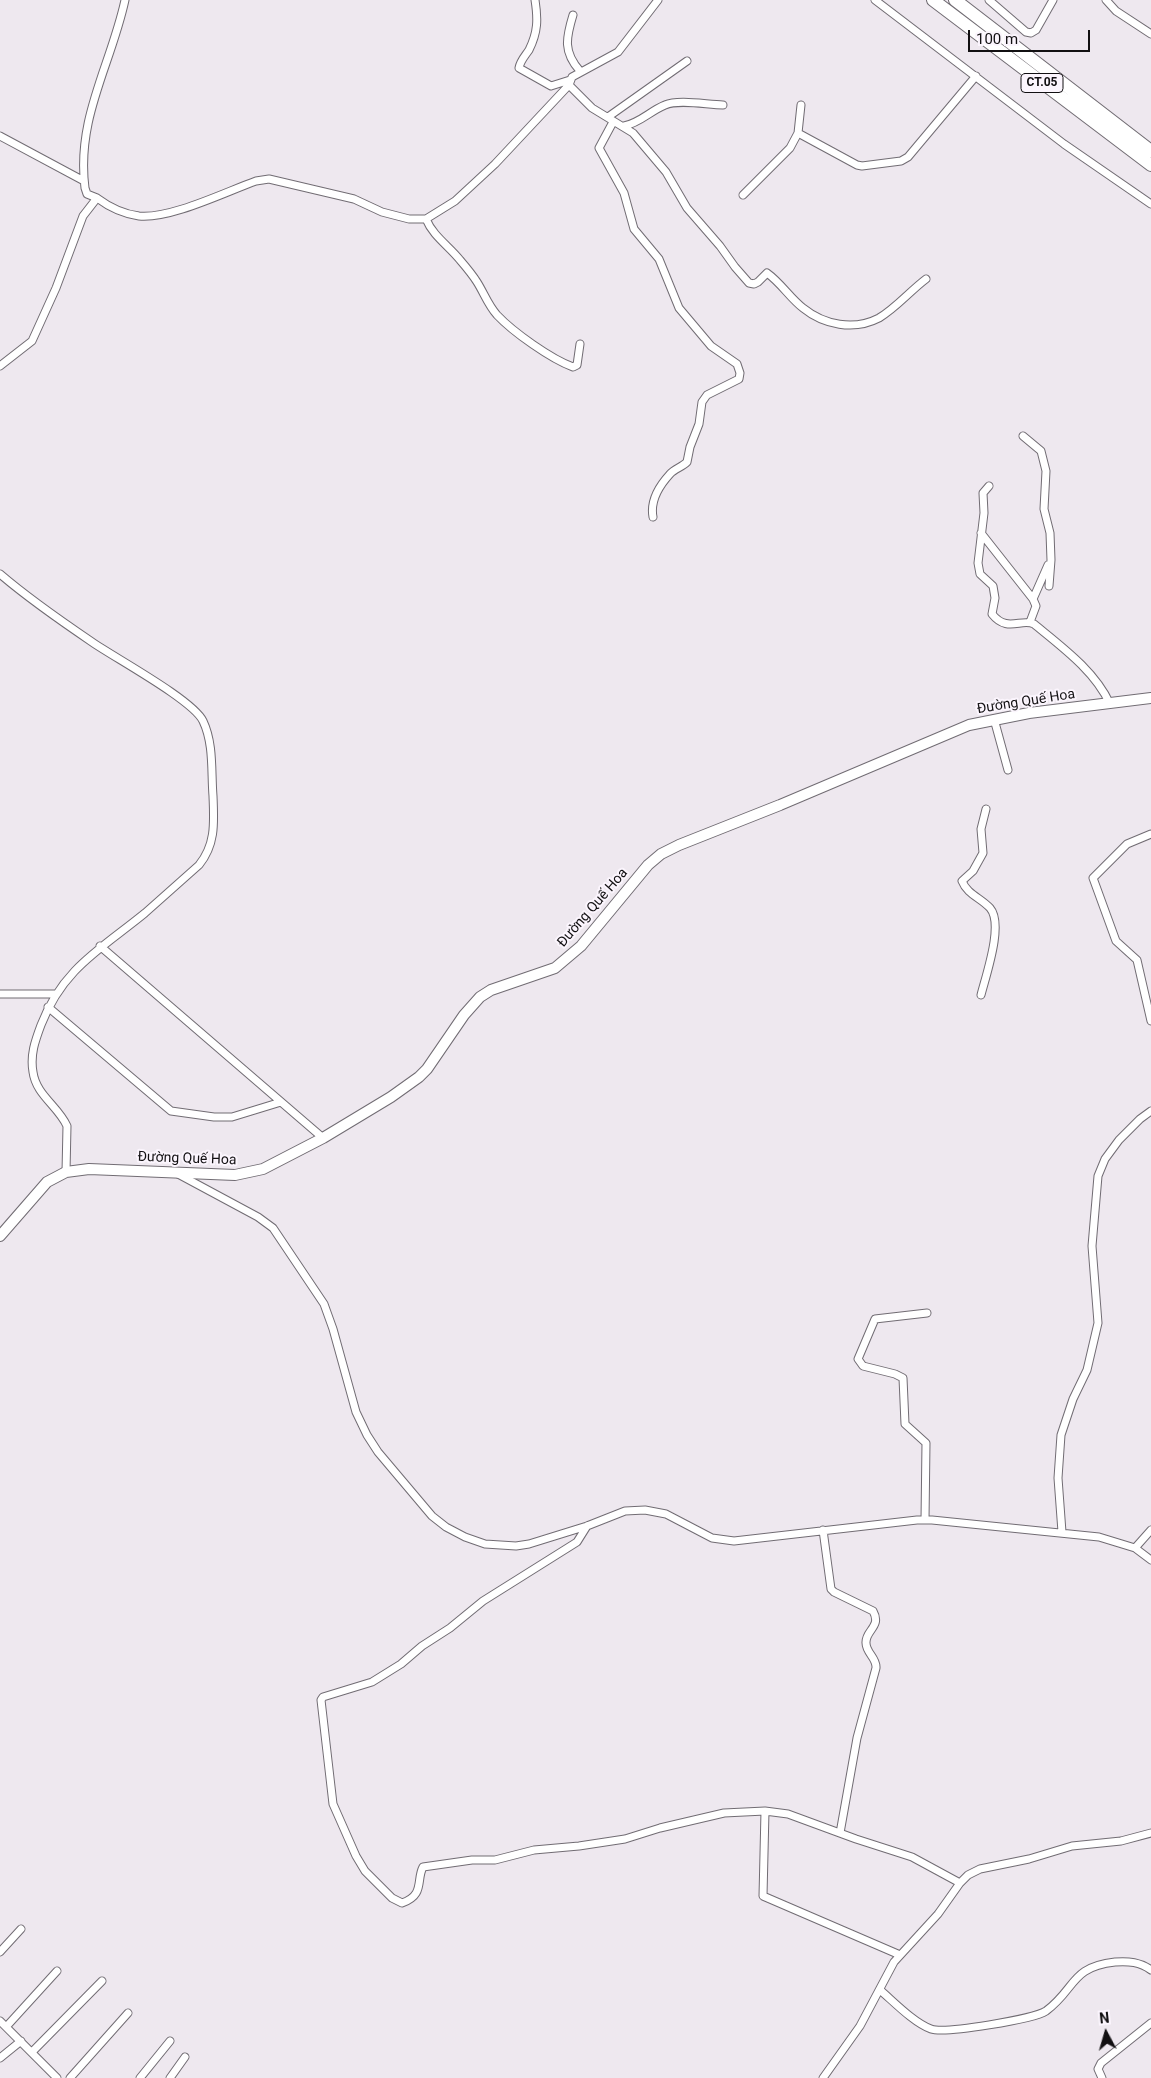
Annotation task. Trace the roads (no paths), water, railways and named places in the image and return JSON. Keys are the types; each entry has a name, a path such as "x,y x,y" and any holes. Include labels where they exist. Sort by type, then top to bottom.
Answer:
{"highway":[{"name":"CT.05","path":"933,0 1151,165"},
{"name":"CT.05","path":"955,0 1151,151"}],"street":[{"path":"125,0 88,116 85,133 84,180 87,194 124,213 150,216 181,209 256,181 268,179 354,199 409,219 426,220 455,201 495,164 569,82 572,76 618,52 658,0"},
{"path":"535,0 539,22 532,44 520,64 520,68 551,86 569,82"},
{"path":"875,0 1064,144 1151,204"},
{"path":"989,0 1026,32 1031,33 1036,30 1053,0"},
{"path":"1106,0 1116,11 1151,34"},
{"path":"573,15 567,44 570,60 580,71"},
{"path":"653,517 652,503 657,493 670,473 687,462 690,447 699,424 703,399 707,395 739,379 740,373 737,364 711,346 679,308 659,259 634,228 624,193 599,148 610,119 687,61"},
{"path":"798,133 862,166 900,161 908,158 976,76"},
{"path":"569,82 592,108 633,133 666,172 683,203 720,246 748,283 754,284 767,274 802,308 822,320 842,325 867,322 878,318 926,279"},
{"path":"624,126 632,124 667,104 723,105"},
{"path":"743,195 790,148 798,133 801,105"},
{"path":"0,136 84,180"},
{"path":"0,366 32,341 56,288 83,216 97,198"},
{"path":"426,220 434,233 457,256 472,276 497,315 514,329 531,342 573,367 578,361 580,344"},
{"path":"1023,436 1041,451 1046,471 1044,509 1050,533 1051,560 1049,586"},
{"path":"989,486 983,493 984,514 978,563 980,574 993,586 995,598 992,614 1000,621 1010,625 1030,622 1055,641 1093,676 1103,688 1110,704"},
{"path":"981,533 1033,599 1036,606 1030,622"},
{"path":"1033,599 1051,560"},
{"path":"0,574 92,642 188,704 203,720 210,747 214,824 211,843 206,857 144,913 100,946 68,977 48,1007 32,1051 33,1072 39,1090 67,1126 66,1172"},
{"name":"Đường Quế Hoa","path":"0,1236 47,1182 66,1172 89,1169 235,1175 262,1169 323,1138 391,1097 419,1077 427,1069 464,1015 480,997 491,990 555,968 570,956 581,946 648,865 661,854 969,725 994,719 1151,698"},
{"path":"994,719 1008,770"},
{"path":"981,995 996,934 994,917 992,910 969,892 962,881 973,872 983,853 981,829 986,809"},
{"path":"1151,834 1127,844 1095,876 1093,881 1116,941 1137,960 1151,1021"},
{"path":"100,946 323,1138"},
{"path":"0,994 55,994"},
{"path":"48,1007 171,1111 214,1117 232,1117 281,1102"},
{"path":"1062,1532 1058,1478 1061,1435 1073,1398 1087,1370 1097,1329 1098,1313 1092,1246 1098,1176 1105,1159 1119,1140 1151,1111"},
{"path":"174,1172 258,1217 273,1228 324,1304 333,1329 356,1412 367,1435 378,1452 432,1516 446,1527 465,1537 485,1544 500,1546 529,1544 587,1526 625,1511 635,1510 666,1514 712,1538 722,1540 734,1541 925,1520 1099,1537 1134,1548 1151,1560"},
{"path":"925,1520 926,1443 905,1424 903,1378 895,1374 863,1366 858,1358 875,1319 927,1313"},
{"path":"587,1526 577,1542 483,1602 450,1628 422,1646 401,1664 372,1682 321,1700 331,1799 365,1871 392,1898 402,1902 410,1898 420,1886 424,1867 472,1860 495,1860 534,1850 626,1839 660,1828 724,1813 765,1811 788,1814 840,1834 912,1857 960,1883"},
{"path":"823,1530 831,1589 873,1611 876,1617 876,1622 866,1641 866,1646 875,1660 876,1668 857,1738 840,1834"},
{"path":"1134,1548 1151,1530"},
{"path":"765,1811 763,1896 900,1955"},
{"path":"823,2078 860,2026 900,1955 938,1914 960,1883 980,1869 1072,1846 1121,1841 1151,1834"},
{"path":"0,1952 22,1929"},
{"path":"880,1990 904,2011 929,2028 937,2030 959,2029 1041,2014 1054,2004 1082,1973 1097,1965 1133,1962 1151,1970"},
{"path":"6,2027 57,1971"},
{"path":"32,2052 102,1981"},
{"path":"70,2078 128,2013"},
{"path":"0,2021 57,2078"},
{"path":"1102,2078 1098,2069 1101,2063 1151,2024"},
{"path":"0,2058 21,2041"},
{"path":"140,2078 170,2041"},
{"path":"170,2078 185,2057"}]}
